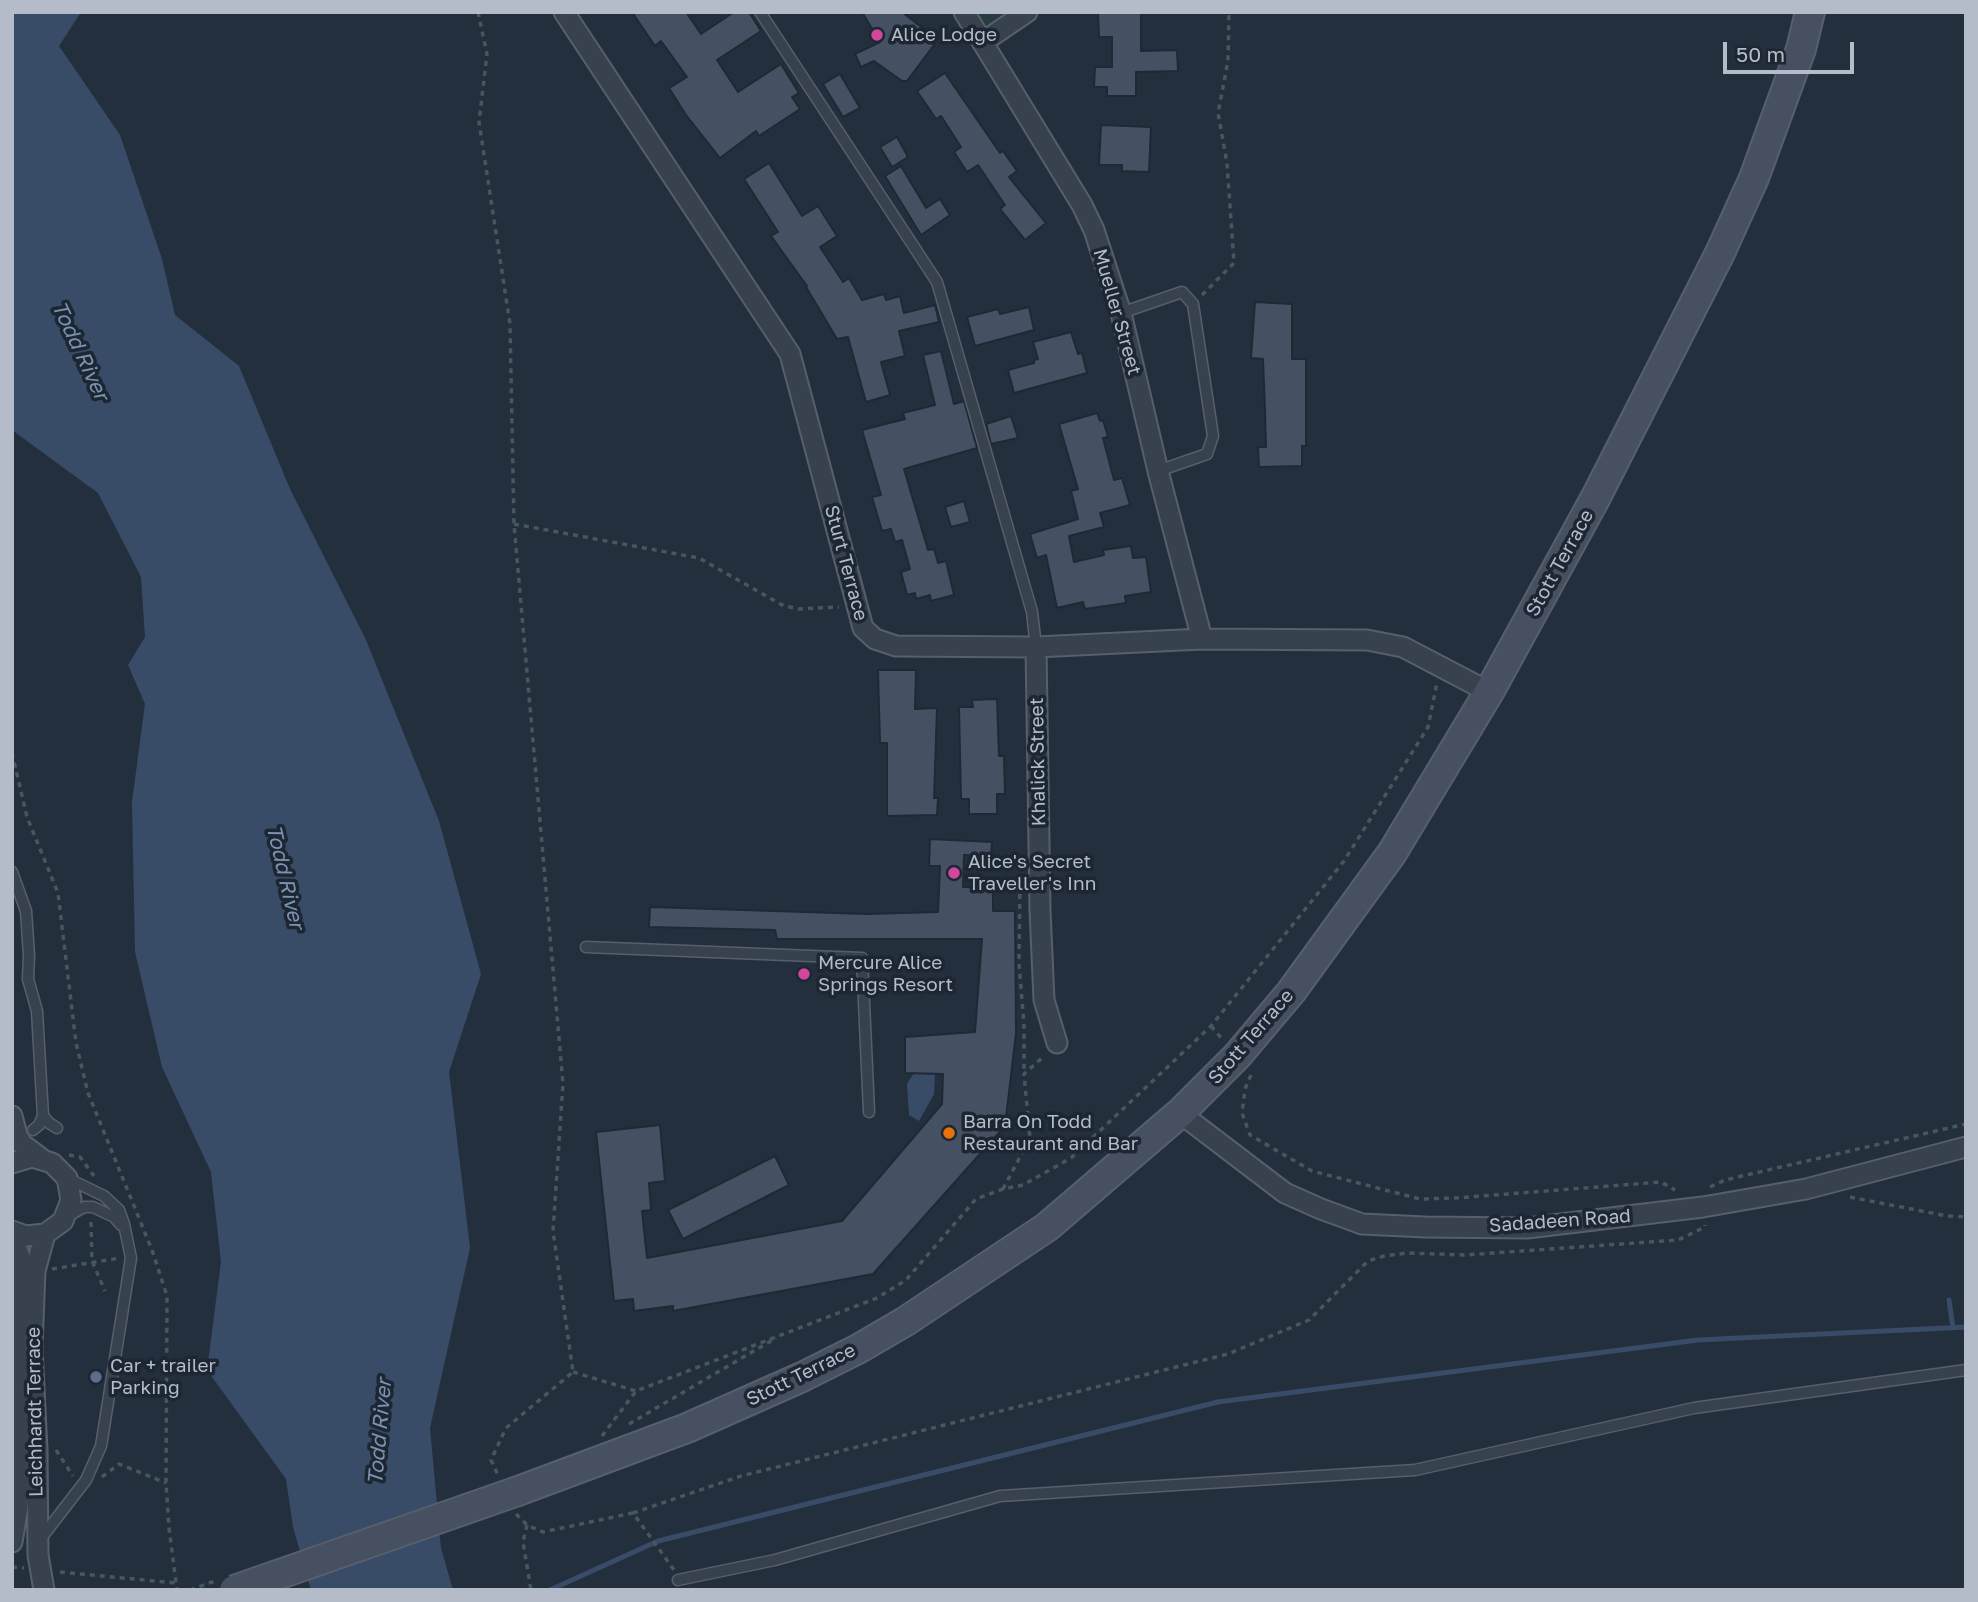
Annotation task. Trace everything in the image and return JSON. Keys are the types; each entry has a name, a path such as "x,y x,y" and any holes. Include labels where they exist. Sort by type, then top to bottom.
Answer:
{"main road":[{"name":"Stott Terrace","path":"234,1590 511,1495 687,1428 858,1349 937,1301 1046,1227 1180,1113 1237,1056 1291,992 1392,853 1489,692 1596,497 1720,253 1754,178 1780,111 1801,49 1810,12"}],"street":[{"name":"Sturt Terrace","path":"564,12 790,354 863,628 876,639 896,646 1036,647 1202,639 1367,640 1403,647 1489,692"},
{"name":"Mueller Street","path":"964,12 1082,205 1094,230 1121,313 1158,471 1202,639"},
{"path":"983,42 1027,12"},
{"name":"Khalick Street","path":"1036,647 1044,1000 1057,1043"},
{"name":"Sadadeen Road","path":"1180,1113 1285,1193 1362,1224 1527,1228 1702,1199 1806,1189 1966,1147"},
{"path":"12,1116 22,1144 42,1159"},
{"path":"12,1163 32,1157 52,1163 66,1178 71,1200 63,1222 45,1234 12,1234"},
{"name":"Leichhardt Terrace","path":"12,1234 21,1260 17,1321 22,1451 12,1542"},
{"name":"Leichhardt Terrace","path":"44,1590 38,1542 32,1348 35,1269 45,1234"}],"lane":[{"path":"760,12 937,282 1032,612 1036,647"},
{"path":"1121,313 1182,292 1193,304 1213,436 1207,454 1158,471"},
{"path":"12,872 26,911 28,979 37,1011 43,1116 33,1130"},
{"path":"12,913 26,911"},
{"path":"586,947 862,958 869,1112"},
{"path":"43,1116 57,1128"},
{"path":"38,1542 86,1480 101,1446 131,1258 122,1218 113,1203 66,1178"},
{"path":"63,1222 74,1211 93,1207 114,1217 124,1232"},
{"path":"677,1576 775,1560 1000,1496 1415,1470 1694,1408 1966,1370"},
{"path":"15,1506 26,1510 37,1521"}],"path":[{"path":"478,12 487,54 479,122 510,324 514,524 563,1084 553,1231 573,1372"},
{"path":"1193,304 1234,264 1227,163 1218,113 1228,61 1229,12"},
{"path":"514,524 699,558 784,606 799,609 857,606"},
{"path":"608,1436 597,1443 636,1391 877,1298 906,1280 976,1199 1024,1185 1071,1158 1212,1026 1344,861 1427,727 1440,666"},
{"path":"12,753 26,817 58,893 76,1043 88,1093 152,1250 167,1296 166,1483 177,1590"},
{"path":"1212,1026 1252,1073 1245,1089 1242,1113 1250,1135 1311,1171 1420,1199 1456,1199 1661,1182 1674,1190 1702,1199"},
{"path":"1003,1189 1030,1138 1024,1074 1057,1043"},
{"path":"1702,1199 1725,1180 1966,1124"},
{"path":"1845,1196 1947,1216 1966,1217"},
{"path":"573,1372 506,1428 491,1460 527,1525 543,1532 633,1513 741,1476 1228,1354 1309,1320 1368,1261 1384,1256 1407,1253 1465,1255 1678,1240 1705,1227 1702,1199"},
{"path":"35,1269 57,1269 92,1261 131,1258 152,1250"},
{"path":"620,1429 788,1332"},
{"path":"573,1372 636,1391"},
{"path":"57,1450 73,1477 97,1482 119,1464 166,1483"},
{"path":"633,1513 677,1576"},
{"path":"527,1525 523,1542 531,1590"},
{"path":"57,1572 176,1583"}],"green space":[{"path":"964,12 1027,12 983,42"}],"water":[{"name":"Todd River","path":"12,12 81,12 59,46 120,135 162,259 175,315 239,366 290,489 366,640 439,821 481,974 449,1072 470,1248 430,1428 441,1548 453,1590 311,1590 293,1527 286,1479 207,1370 221,1262 211,1172 162,1067 135,952 132,802 145,704 128,665 145,637 141,577 98,493 12,430"},
{"path":"914,1073 935,1074 934,1094 919,1121 909,1115 907,1084"}],"building":[{"path":"632,12 686,12 701,34 734,12 749,12 761,31 717,60 738,92 781,64 799,93 792,97 800,109 759,136 756,131 720,158 686,115 669,88 687,77 661,41 655,46"},
{"path":"862,12 902,12 924,29 920,35 934,45 907,81 902,81 874,61 861,67 855,54 880,42"},
{"path":"1098,12 1141,12 1141,51 1177,50 1178,71 1136,72 1136,96 1107,96 1107,87 1094,87 1095,67 1112,67 1112,37 1099,37"},
{"path":"945,73 1000,153 1003,151 1017,171 1009,177 1046,223 1025,240 1000,209 1005,205 978,165 967,172 954,152 961,147 941,116 936,119 917,91"},
{"path":"840,74 860,108 843,117 823,84"},
{"path":"1101,125 1151,127 1149,172 1122,171 1122,165 1099,165"},
{"path":"897,137 908,157 892,167 880,147"},
{"path":"769,163 802,216 818,206 837,236 820,247 843,282 849,278 862,300 884,294 886,300 900,296 904,313 935,305 939,322 899,331 905,356 881,362 890,395 866,402 848,337 837,339 807,286 771,236 778,232 744,179"},
{"path":"901,166 926,208 940,199 950,215 921,235 885,176"},
{"path":"1255,302 1292,304 1292,359 1306,359 1306,446 1302,446 1302,466 1259,467 1258,447 1266,447 1263,359 1251,358"},
{"path":"1029,307 1034,330 975,346 967,317 998,309 1000,314"},
{"path":"1071,332 1078,354 1082,353 1087,373 1014,393 1008,370 1034,363 1034,360 1038,359 1033,342"},
{"path":"941,351 954,404 964,401 977,448 904,469 928,550 934,549 938,563 946,561 954,595 931,601 930,595 916,599 915,593 907,595 901,572 910,569 902,540 895,542 891,529 882,531 872,497 881,495 862,430 905,419 903,413 935,405 923,355"},
{"path":"1097,413 1100,421 1103,420 1108,437 1103,438 1114,480 1122,478 1130,505 1100,513 1104,527 1069,536 1074,562 1104,555 1103,550 1131,546 1133,558 1146,557 1151,592 1125,596 1126,603 1085,609 1083,602 1057,608 1046,555 1037,558 1030,534 1078,519 1071,491 1078,489 1059,424"},
{"path":"1011,416 1018,438 991,444 986,424"},
{"path":"964,501 970,522 951,527 945,507"},
{"path":"878,670 916,670 915,709 937,708 934,798 938,798 937,815 887,816 887,743 880,743"},
{"path":"997,699 999,756 1004,756 1005,794 997,794 997,814 969,814 969,799 961,799 959,707 973,707 972,700"},
{"path":"930,839 992,842 991,856 964,855 963,887 993,887 993,911 1015,911 1016,1033 1005,1126 873,1274 673,1311 673,1306 634,1311 633,1299 614,1301 596,1132 660,1125 665,1181 649,1183 651,1210 642,1211 647,1258 842,1221 942,1104 943,1074 905,1073 905,1037 975,1032 982,939 777,939 775,930 649,927 650,907 867,914 938,912 940,866 929,866"},
{"path":"775,1156 789,1185 683,1239 668,1210"}],"waterway":[{"path":"1949,1300 1953,1328"},
{"path":"550,1590 658,1541 1218,1402 1698,1340 1966,1327"}],"place":[{"name":"Alice Lodge","path":"877,35"},
{"name":"Alice's Secret Traveller's Inn","path":"954,873"},
{"name":"Mercure Alice Springs Resort","path":"804,974"},
{"name":"Barra On Todd Restaurant and Bar","path":"949,1133"},
{"name":"Car + trailer Parking","path":"96,1377"}]}
